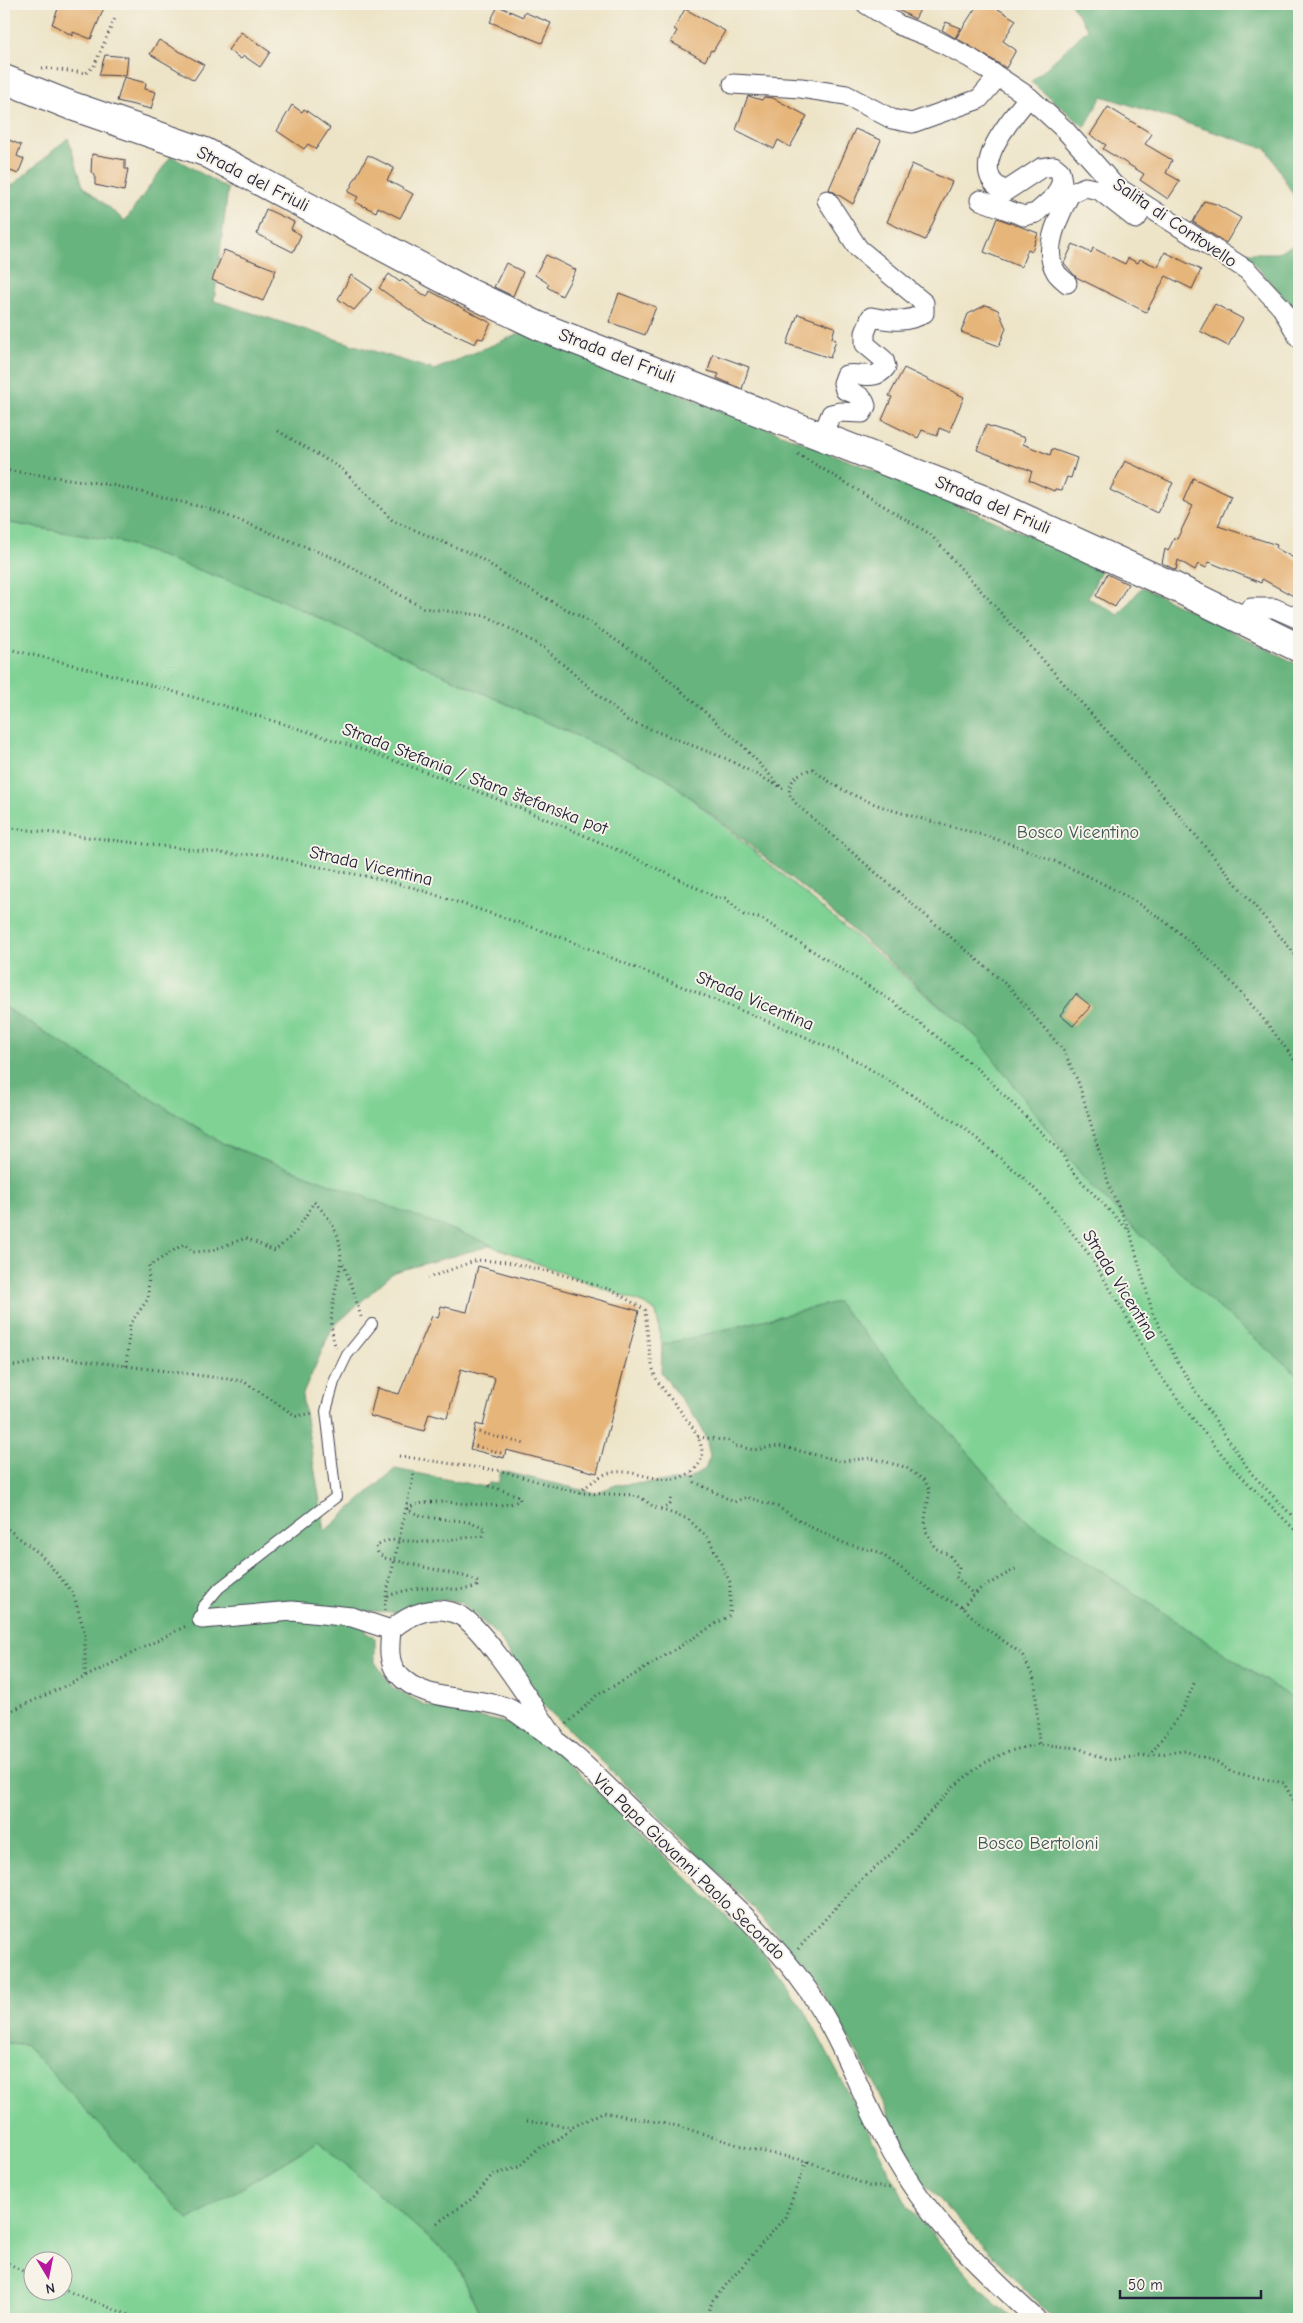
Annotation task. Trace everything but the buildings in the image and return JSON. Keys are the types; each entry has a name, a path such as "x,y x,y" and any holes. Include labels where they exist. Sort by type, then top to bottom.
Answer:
{"main road":[{"name":"Strada del Friuli","path":"4,78 72,106 205,152 447,280 540,326 1038,523 1299,648"}],"street":[{"name":"Salita di Contovello","path":"866,4 899,25 932,38 970,58 1030,97 1065,130 1114,184 1247,270 1282,308 1299,338"},
{"path":"733,84 801,88 846,95 892,119 912,123 979,100 998,77"},
{"path":"980,200 1024,216 1036,213 1055,196 1062,182 1060,172 1054,166 1041,168 1006,191 997,187 989,174 989,155 1008,124 1030,97"},
{"path":"1067,283 1056,272 1051,258 1052,240 1059,217 1070,194 1085,187 1099,190 1136,219 1145,205"},
{"path":"822,436 831,414 840,412 862,413 866,406 864,400 859,395 845,390 843,383 846,376 854,374 874,376 881,374 886,367 884,360 865,344 865,333 871,317 899,320 914,319 924,313 924,304 858,248 827,200"},
{"path":"1238,618 1252,608 1274,608 1299,619"},
{"name":"Via Papa Giovanni Paolo Secondo","path":"555,1738 490,1647 463,1617 449,1610 417,1613 404,1618 391,1630 391,1661 396,1672 410,1683 447,1698 508,1708 555,1738 731,1904 786,1960 810,1993 853,2068 897,2162 910,2184 934,2216 977,2265 1036,2319"},
{"path":"202,1618 292,1611 352,1617 391,1630"}],"lane":[{"path":"202,1618 202,1608 219,1588 336,1497 326,1411 334,1382 342,1365 368,1328"}],"path":[{"path":"39,67 86,73 94,66 116,16"},
{"path":"278,431 342,469 393,521 477,556 517,583 583,618 651,664 744,746 804,811 1010,988 1064,1051 1079,1084 1110,1188 1130,1232"},
{"path":"795,451 930,534 1136,765 1299,959"},
{"path":"4,470 112,485 210,509 339,560 423,608 487,616 543,647 627,720 727,759 784,789"},
{"name":"Strada Stefania / Stara štefanska pot","path":"4,648 174,690 346,743 536,814 669,873 718,898 725,898 744,915 762,919 892,1001 980,1071 1039,1128 1061,1152 1068,1165 1083,1183 1130,1232 1153,1314 1177,1362 1252,1474 1299,1523"},
{"path":"788,794 790,783 799,773 813,769 828,782 853,796 1006,843 1119,892 1158,916 1192,943 1276,1032 1299,1067"},
{"name":"Strada Vicentina","path":"4,826 236,855 264,854 415,888 512,920 620,960 801,1035 857,1061 963,1127 1026,1180 1088,1253 1120,1305 1156,1370 1189,1414 1234,1469 1299,1534"},
{"path":"126,1366 130,1324 148,1299 149,1266 184,1244 193,1252 210,1251 246,1238 276,1251 296,1232 314,1202 330,1217 340,1242 341,1260 331,1311 332,1338 342,1365"},
{"path":"341,1260 368,1328"},
{"path":"428,1278 477,1260 507,1262 551,1272 612,1290 645,1310 655,1377 698,1437 702,1450 701,1462 692,1472 670,1480 619,1472 604,1475 578,1493"},
{"path":"4,1364 16,1366 57,1357 244,1381 296,1416 326,1411"},
{"path":"474,1431 525,1444"},
{"path":"698,1437 730,1441 736,1446 754,1450 778,1446 841,1461 871,1458 905,1468 924,1480 930,1490 925,1519 926,1531 935,1548 948,1555 959,1568 956,1577 974,1595"},
{"path":"471,1445 505,1454"},
{"path":"399,1456 501,1471 578,1493 635,1495 643,1497 654,1508 688,1519 709,1539 730,1582 730,1615 634,1675 597,1695 555,1738"},
{"path":"692,1472 695,1482 734,1502 747,1497 778,1507 809,1526 846,1544 879,1552 933,1592 962,1608 980,1624 1022,1654 1035,1681 1039,1744"},
{"path":"391,1630 384,1622 386,1597 414,1473"},
{"path":"407,1509 414,1506 438,1503 499,1504 520,1500 518,1496 507,1490 487,1485"},
{"path":"660,1509 670,1504 672,1497"},
{"path":"386,1597 398,1593 430,1588 471,1589 477,1586 478,1582 451,1572 385,1558 378,1553 376,1546 381,1542 472,1538 483,1536 485,1531 485,1528 474,1523 424,1516 407,1509"},
{"path":"4,1526 40,1555 73,1593 86,1634 85,1677"},
{"path":"962,1608 974,1595 1017,1568"},
{"path":"4,1714 85,1677 202,1618"},
{"path":"1152,1753 1181,1714 1195,1681"},
{"path":"786,1960 860,1880 890,1855 910,1831 953,1787 982,1764 1009,1751 1039,1744 1078,1748 1107,1760 1152,1753 1185,1751 1217,1762 1231,1772 1284,1783 1296,1806 1299,1807"},
{"path":"437,2223 473,2198 492,2175 519,2167 537,2149 558,2140 573,2127 603,2112 635,2116 678,2126 751,2149 807,2161 869,2186 889,2189 910,2184"},
{"path":"527,2120 573,2127"},
{"path":"705,2319 713,2300 785,2217 807,2161"},
{"path":"4,2261 22,2271"},
{"path":"72,2293 139,2319"}],"green space":[{"path":"1071,4 1299,4 1299,205 1267,149 1102,96 1085,127 1031,82 1088,29"},
{"name":"Bosco Vicentino","path":"68,138 83,186 125,221 171,156 228,189 214,301 434,370 523,332 855,463 1103,566 1088,598 1119,615 1142,587 1299,665 1299,1376 1203,1294 1088,1183 978,1038 812,895 664,776 276,598 122,542 4,522 4,188 8,189"},
{"path":"1299,242 1299,314 1244,253 1277,253"},
{"path":"4,522 122,542 276,598 664,776 978,1038 1088,1183 1203,1294 1299,1376 1299,1703 1030,1524 837,1302 662,1345 656,1312 647,1305 224,1144 4,1007"},
{"name":"Bosco Bertoloni","path":"4,1007 224,1144 493,1245 394,1272 332,1328 302,1396 325,1531 395,1469 485,1487 489,1483 498,1484 501,1471 595,1493 616,1485 687,1480 705,1469 710,1457 707,1442 700,1425 661,1372 662,1345 837,1302 1030,1524 1299,1703 1299,2319 1053,2319 922,2181 867,2070 808,1969 743,1897 540,1702 499,1637 461,1602 435,1599 397,1612 368,1611 365,1632 375,1638 375,1662 392,1687 425,1705 519,1726 544,1740 757,1945 804,2009 908,2207 990,2299 1013,2319 482,2319 456,2262 319,2141 188,2220 25,2044 4,2043"},
{"path":"4,2043 25,2044 188,2220 319,2141 456,2262 482,2319 4,2319"}]}
